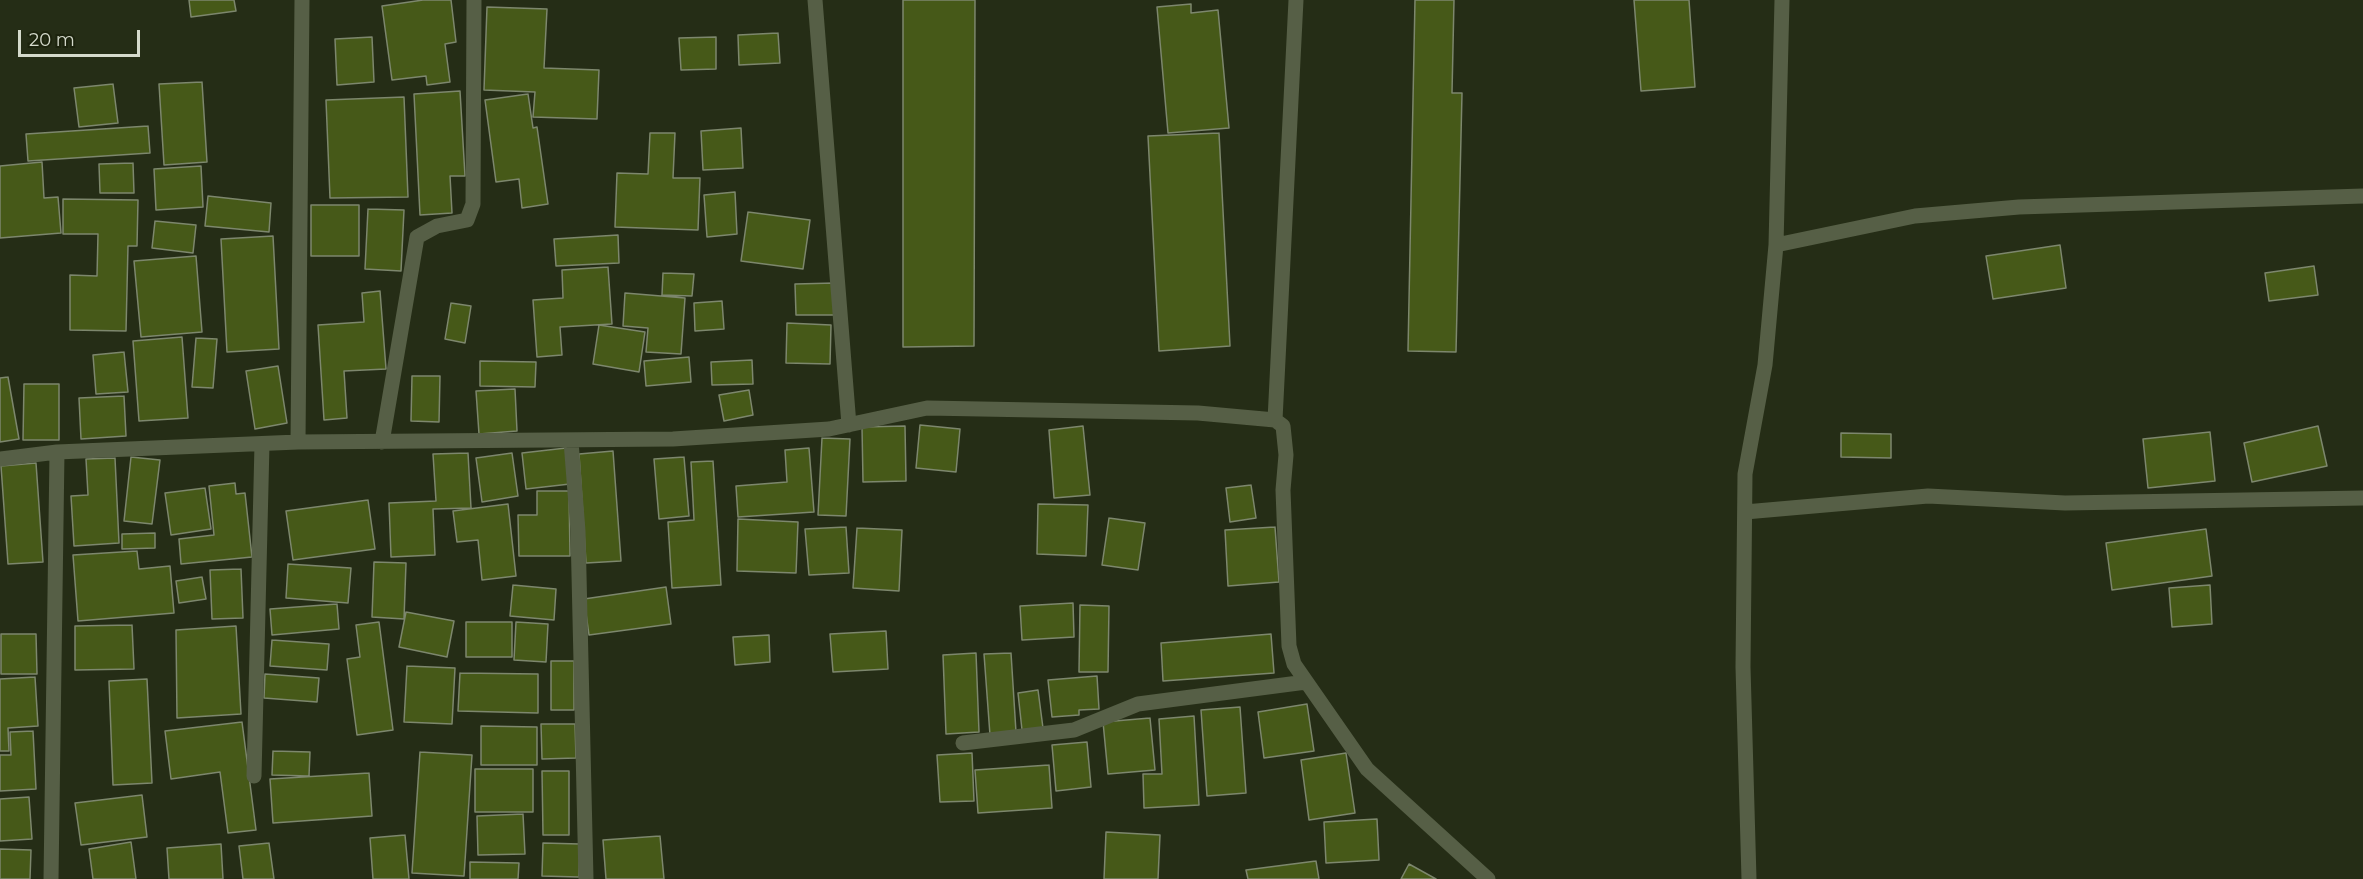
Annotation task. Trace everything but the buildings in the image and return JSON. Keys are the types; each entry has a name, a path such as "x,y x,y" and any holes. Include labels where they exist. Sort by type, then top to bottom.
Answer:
{"street":[{"path":"298,442 302,0"},
{"path":"382,442 417,237 437,226 467,220 473,204 474,0"},
{"path":"816,0 849,425"},
{"path":"1275,420 1296,0"},
{"path":"1749,879 1743,667 1745,474 1765,365 1776,245 1782,0"},
{"path":"1776,245 1915,216 2019,207 2363,196"},
{"path":"0,459 57,452 298,442 673,439 829,429 927,408 1198,413 1275,420 1283,426 1286,455 1283,490 1288,646 1294,663 1367,769 1488,879"},
{"path":"572,441 578,531 586,879"},
{"path":"254,776 262,444"},
{"path":"51,879 57,452"},
{"path":"1745,512 1928,496 2065,503 2363,498"},
{"path":"963,743 1074,730 1138,704 1306,682"}]}
